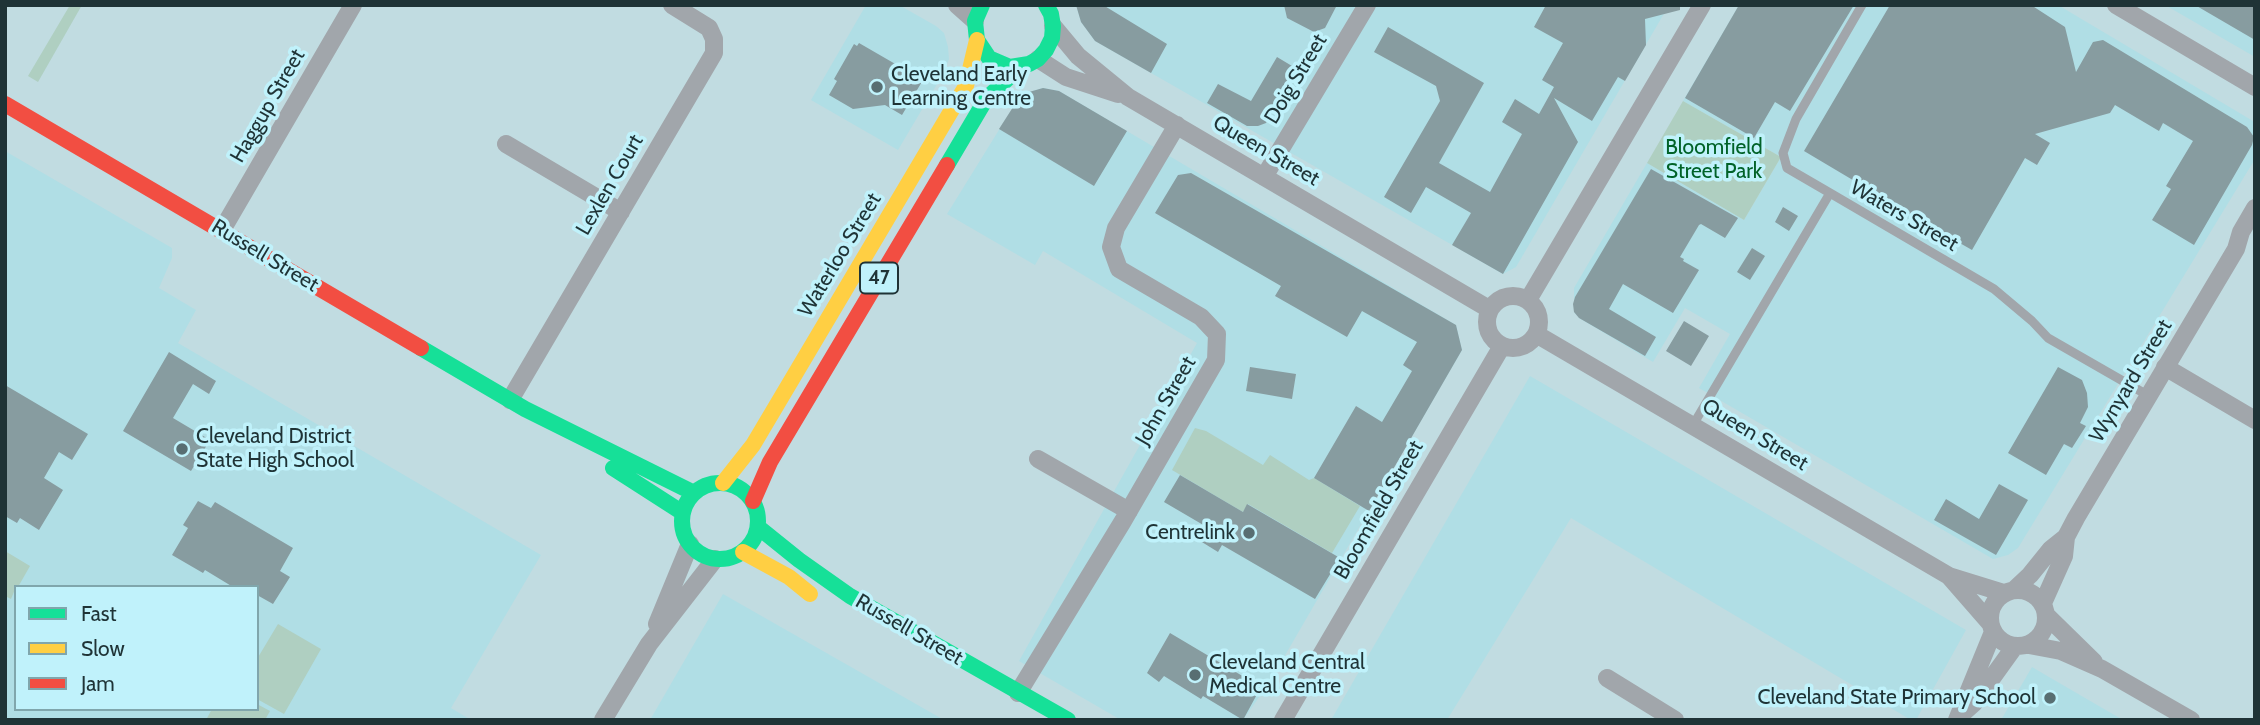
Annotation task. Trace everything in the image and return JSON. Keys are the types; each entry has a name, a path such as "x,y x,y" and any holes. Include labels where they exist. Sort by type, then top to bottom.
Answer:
{"main road":[{"path":"1038,59 1052,38 1051,12"},
{"name":"47","path":"977,40 979,13"},
{"path":"977,40 989,58 1010,67 1020,66"},
{"name":"Waterloo Street","path":"723,483 753,445 966,86 977,40"},
{"name":"47","path":"753,501 770,462 986,99 1020,66 1038,59"},
{"name":"Russell Street","path":"5,104 517,405 683,513"},
{"name":"Russell Street","path":"517,405 694,493"},
{"path":"723,483 740,488 753,501 758,513 758,527 755,539 743,552 731,558 715,559 699,553 690,544 682,527 683,513 694,493 707,485 723,483"},
{"name":"Russell Street","path":"758,527 850,596 1068,720"},
{"name":"Russell Street","path":"743,552 789,577 828,606"}],"street":[{"name":"Haggup Street","path":"222,230 353,5"},
{"name":"Lexlen Court","path":"517,405 621,212 714,53 714,39 709,28 671,5"},
{"path":"957,5 979,13"},
{"name":"Doig Street","path":"1264,177 1367,5"},
{"path":"1528,300 1702,5"},
{"path":"2116,5 2255,87"},
{"name":"Queen Street","path":"1051,12 1078,57 1128,97 1489,309"},
{"name":"Queen Street","path":"1038,59 1066,77 1128,97"},
{"name":"John Street","path":"1018,693 1216,360 1217,334 1201,317 1119,269 1111,247 1116,228 1177,125"},
{"path":"506,144 621,212"},
{"name":"Wynyard Street","path":"2009,591 2030,575 2051,549 2066,537 2236,249 2241,232 2255,208"},
{"name":"Wynyard Street","path":"2236,249 2255,231"},
{"path":"1511,296 1528,300 1537,312 1539,320 1536,334 1525,345 1509,348 1502,346 1494,341 1486,326 1489,309 1503,298 1511,296"},
{"name":"Queen Street","path":"1536,334 1949,576 2009,591"},
{"name":"Bloomfield Street","path":"1283,720 1294,697 1502,346"},
{"path":"2165,367 2255,420"},
{"path":"1038,459 1129,510"},
{"name":"Wynyard Street","path":"2045,609 2064,556 2066,537"},
{"path":"649,644 690,544"},
{"path":"604,720 649,644 715,559"},
{"name":"Queen Street","path":"1949,576 1992,628"},
{"path":"1958,717 1992,628 1992,606 2009,591 2020,589 2033,594 2102,669"},
{"path":"1958,717 1974,703 2022,646 2043,633 2045,609"},
{"path":"1992,628 2006,644 2061,651 2102,669 2191,720"},
{"path":"1606,678 1675,720"},
{"name":"Bloomfield Street","path":"1274,720 1294,697"}],"lane":[{"path":"1830,193 1787,168 1783,153 1796,119 1862,5"},
{"name":"Waters Street","path":"1693,425 1830,193 1994,289 2048,338 2149,396"}],"shaded area":[{"name":"Cleveland Early Learning Centre","path":"866,5 899,5 936,26 944,33 948,47 949,59 943,74 898,150 811,100"},
{"path":"1076,5 1669,5 1516,267 1503,274 1095,41 1081,22"},
{"path":"1739,5 2058,5 2253,121 2255,159 2018,548 2008,555 1993,559 1699,388 1730,334 1685,308 1653,362 1579,318 1574,312 1574,288 1647,163 1744,220 1781,157 1683,101"},
{"path":"2165,5 2255,5 2255,57"},
{"path":"1043,88 1059,91 1456,325 1462,350 1269,683 1243,720 1121,720 1019,661 1197,343 1043,251 1035,265 947,214 1015,104 1029,92"},
{"name":"Cleveland District State High School","path":"5,151 172,248 172,258 159,288 196,310 178,343 541,555 451,708 471,720 5,720"},
{"path":"1530,376 1966,630 1916,720 1911,720 1571,518 1447,720 1331,720"},
{"path":"723,594 737,602 944,720 650,720"},
{"name":"Cleveland State Primary School","path":"2032,667 2049,677 2123,720 2001,720"}],"green space":[{"path":"70,5 82,5 38,82 28,76"},
{"name":"Bloomfield Street Park","path":"1683,101 1781,157 1744,220 1647,163"},
{"path":"1195,428 1206,431 1263,465 1270,455 1309,480 1314,478 1360,506 1332,553 1248,504 1243,512 1172,470"},
{"path":"5,551 30,566 19,585 14,585 11,599 5,596"},
{"path":"278,624 321,649 284,714 259,700 259,656"},
{"path":"259,705 270,711 265,720 206,720 211,711 259,711"}],"building":[{"path":"1076,5 1103,5 1167,44 1151,73 1095,41 1081,22"},
{"path":"1284,5 1337,5 1325,28 1314,32 1287,18"},
{"path":"1546,5 1680,5 1680,10 1645,19 1646,45 1625,81 1618,77 1592,121 1554,98 1578,142 1503,274 1452,245 1471,213 1426,187 1411,213 1384,197 1440,101 1436,86 1374,52 1388,27 1484,83 1439,163 1490,192 1522,134 1502,122 1515,99 1539,114 1554,87 1542,80 1563,43 1534,27"},
{"path":"1739,5 1854,5 1790,111 1775,102 1754,138 1685,98"},
{"path":"1890,5 2031,5 2065,27 2076,72 2093,42 2103,40 2247,127 2254,137 2252,145 2194,245 2152,220 2171,189 2166,186 2193,141 2163,123 2159,131 2115,105 2110,113 2035,134 2050,143 2037,165 2025,158 1972,250 1944,234 1939,237 1917,224 1915,217 1804,151"},
{"path":"2195,5 2255,5 2255,40"},
{"path":"859,43 923,80 902,115 885,105 853,109 829,95 837,81 834,79 854,44 857,46"},
{"path":"1277,57 1297,69 1266,123 1247,126 1207,103 1218,84 1251,101"},
{"path":"1043,88 1059,91 1127,131 1094,186 999,129 1015,104 1029,92"},
{"path":"1651,169 1738,218 1725,238 1699,225 1680,257 1699,270 1673,313 1623,284 1609,309 1656,337 1645,356 1579,318 1574,312 1573,304"},
{"path":"1191,173 1456,325 1462,350 1369,511 1314,478 1356,406 1382,422 1412,371 1403,365 1417,342 1362,311 1347,337 1275,296 1281,286 1155,213 1178,175"},
{"path":"1783,207 1798,216 1789,231 1775,222"},
{"path":"1752,248 1765,256 1750,280 1737,272"},
{"path":"1684,321 1709,336 1691,366 1666,351"},
{"path":"169,352 216,381 209,394 193,384 173,418 210,440 191,471 123,431"},
{"path":"1250,367 1296,374 1292,399 1246,391"},
{"path":"2058,367 2082,380 2088,407 2080,423 2086,426 2072,448 2064,444 2046,475 2008,453"},
{"path":"5,385 88,434 72,460 59,452 44,478 63,490 39,530 20,518 17,523 5,516"},
{"name":"Centrelink","path":"1180,475 1243,512 1247,504 1340,558 1315,599 1222,545 1218,552 1197,539 1205,526 1164,502"},
{"path":"1999,484 2028,500 1996,555 1934,520 1946,499 1979,519"},
{"path":"198,501 211,508 215,502 293,548 280,571 290,577 273,604 259,596 259,585 230,585 172,555 188,528 183,525"},
{"name":"Cleveland Central Medical Centre","path":"1170,633 1261,687 1243,720 1164,676 1159,682 1147,673"}],"traffic: fast":[{"path":"982,5 975,21 977,40 989,58 1010,67 1029,64 1046,50 1052,38 1053,26 1046,5"},
{"path":"947,165 986,99 1020,67"},
{"path":"421,348 525,409 694,493"},
{"path":"613,468 683,513"},
{"path":"720,483 735,486 747,494 755,506 758,521 755,536 747,548 735,556 720,559 705,556 693,548 685,536 682,521 685,506 693,494 705,486 720,483"},
{"path":"758,527 850,596 1068,720"}],"traffic: slow":[{"path":"723,483 753,445 966,86 977,40"},
{"path":"743,552 789,577 810,594"}],"traffic: jam":[{"path":"5,104 421,348"},
{"path":"753,501 770,462 947,165"}],"place":[{"name":"Cleveland Early Learning Centre","path":"877,87"},
{"name":"Cleveland District State High School","path":"182,449"},
{"name":"Centrelink","path":"1249,533"},
{"name":"Cleveland Central Medical Centre","path":"1195,675"},
{"name":"Cleveland State Primary School","path":"2050,698"}]}
